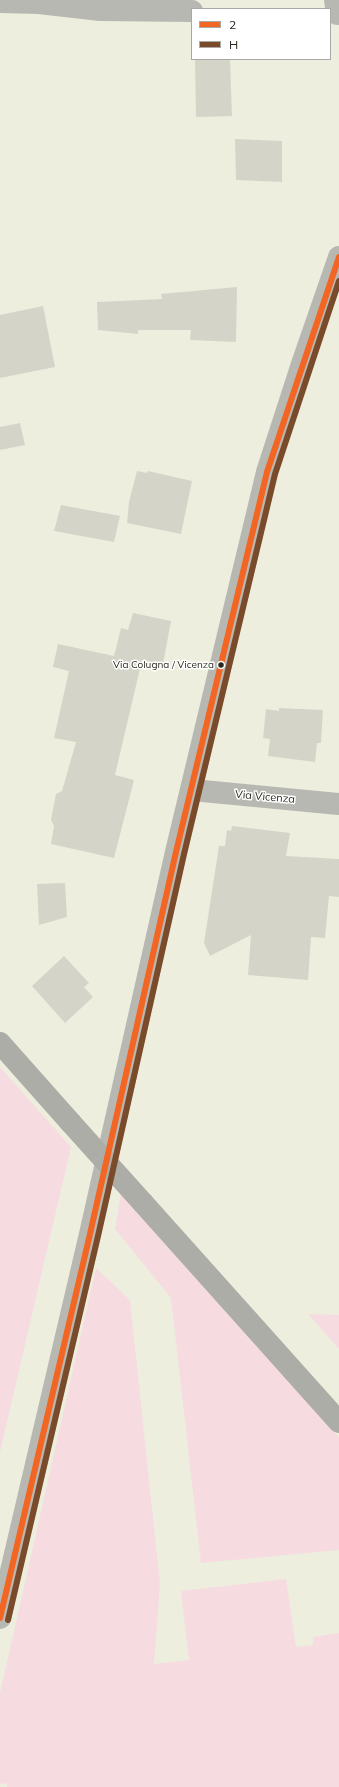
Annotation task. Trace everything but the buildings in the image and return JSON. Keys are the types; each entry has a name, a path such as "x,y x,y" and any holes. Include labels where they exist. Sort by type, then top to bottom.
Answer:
{"main road":[{"path":"0,1043 339,1422"}],"street":[{"path":"0,2 39,3 100,10 191,11"},
{"path":"0,1618 87,1249 175,860 267,472 339,257"},
{"name":"Via Vicenza","path":"192,790 339,804"}],"shaded area":[{"path":"0,1067 71,1147 0,1452"},
{"path":"121,1193 339,1437 339,1550 201,1563 171,1298 115,1229"},
{"path":"96,1268 130,1300 160,1584 154,1664 189,1660 181,1591 286,1579 296,1647 313,1645 313,1637 339,1633 339,1787 7,1787 7,1783 0,1784 0,1693"},
{"path":"308,1314 339,1315 339,1349"}],"transit line":[{"name":"2","path":"0,1618 90,1234 176,852 267,472 339,257"},
{"name":"H","path":"8,1620 98,1236 184,854 275,474 339,281"}],"place":[{"name":"Via Colugna / Vicenza","path":"221,665"}]}
